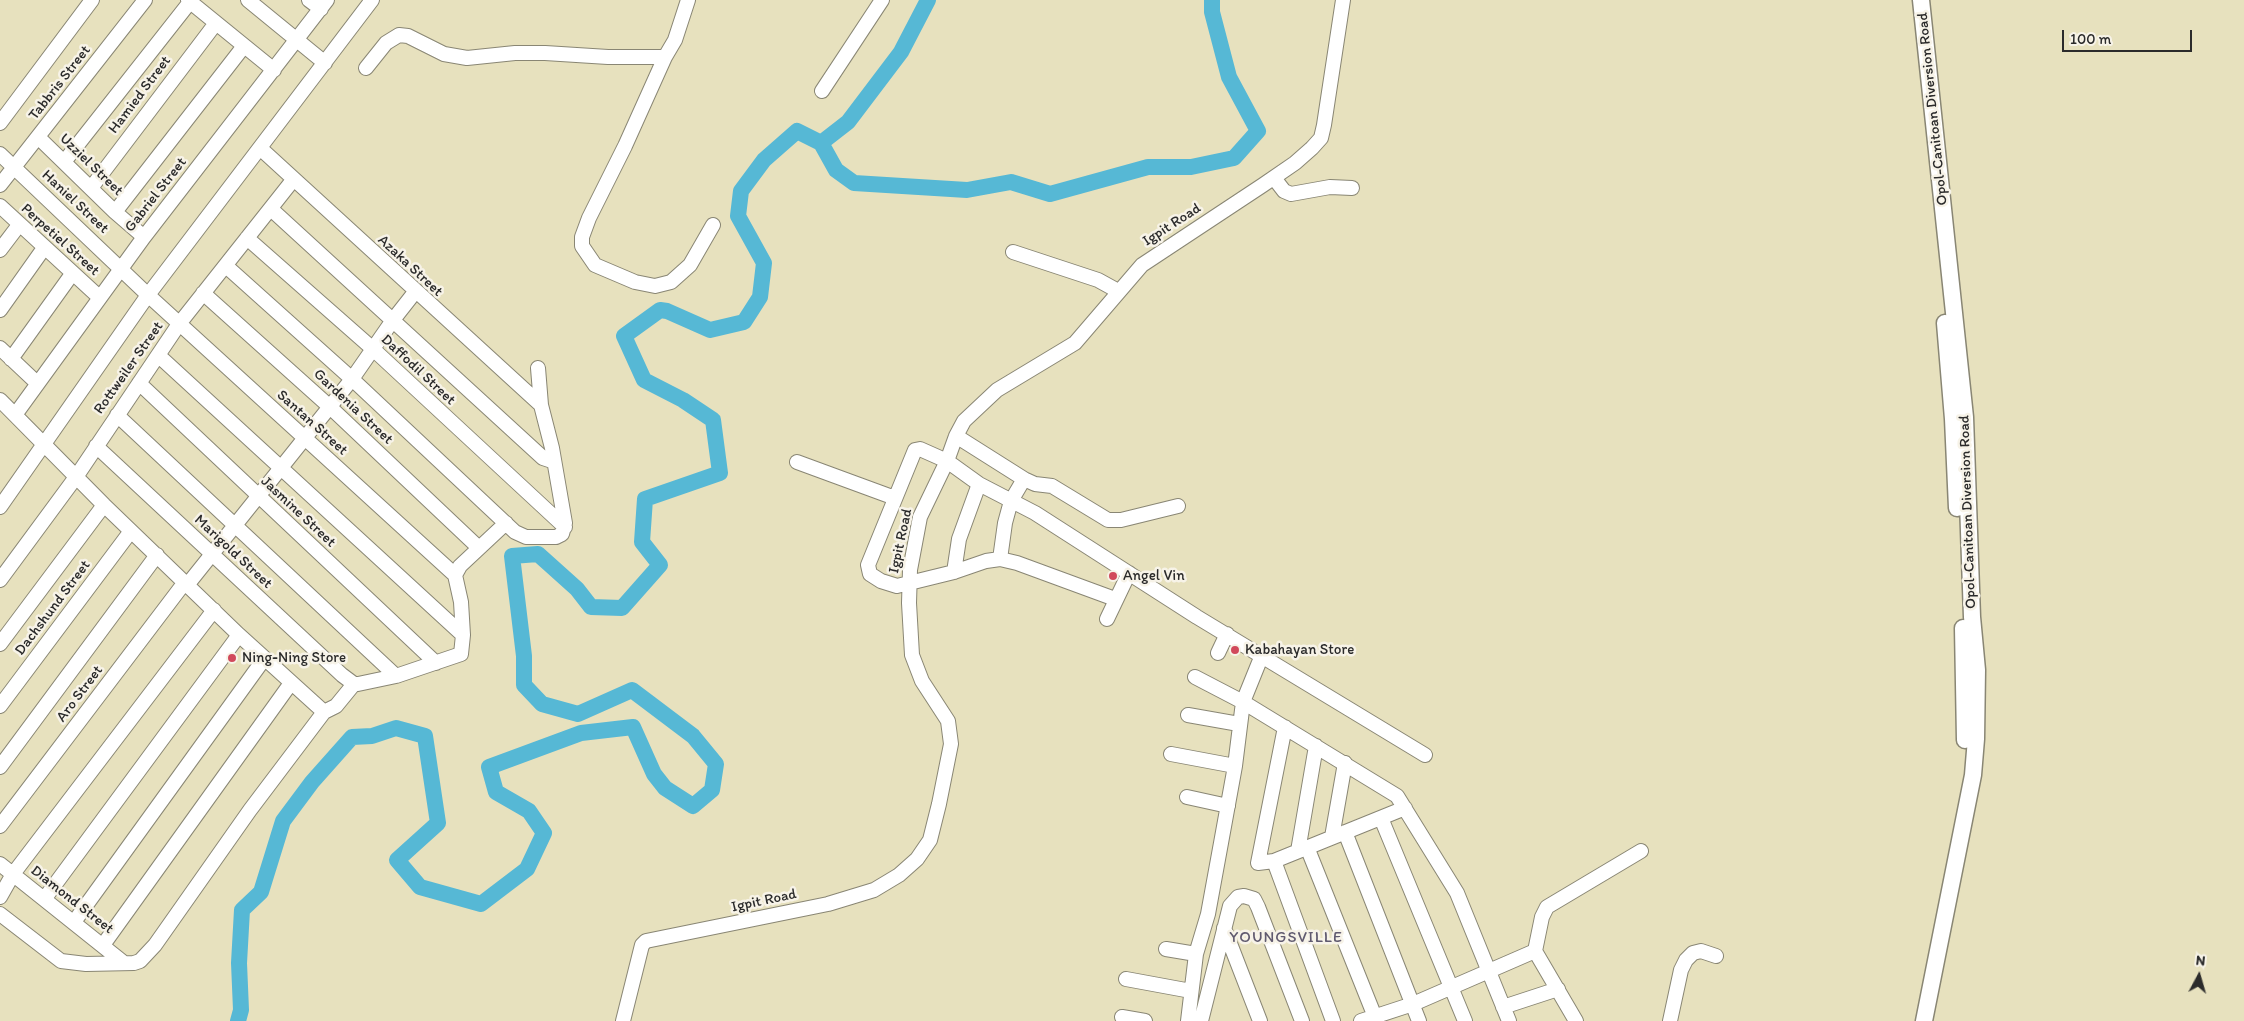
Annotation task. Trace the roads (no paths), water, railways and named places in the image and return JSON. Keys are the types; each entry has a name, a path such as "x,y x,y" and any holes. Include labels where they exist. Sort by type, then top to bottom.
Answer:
{"main road":[{"name":"Opol-Canitoan Diversion Road","path":"1912,0 1953,419 1964,669 1965,740 1962,780 1946,870 1914,1021"},
{"name":"Opol-Canitoan Diversion Road","path":"1921,0 1965,417 1972,617 1977,670 1976,739 1973,776 1924,1021"}],"street":[{"path":"0,123 92,0"},
{"name":"Tabbris Street","path":"0,186 145,0"},
{"path":"248,0 325,63"},
{"path":"310,0 324,4"},
{"path":"0,507 148,295 372,0"},
{"path":"688,0 675,40 665,57 625,146 588,218 582,237 582,246 595,264 635,282 655,286 671,282 690,265 713,225"},
{"path":"822,91 882,0"},
{"name":"Igpit Road","path":"623,1021 642,945 646,941 828,904 874,890 899,875 917,858 930,840 951,744 950,731 948,721 922,681 912,655 909,584 920,517 947,461 956,436 964,421 997,390 1075,343 1133,274 1149,260 1274,178 1306,154 1320,138 1326,117 1343,0"},
{"path":"64,162 189,1 274,70"},
{"name":"Gabriel Street","path":"15,415 144,236 298,40 324,4"},
{"name":"Hamied Street","path":"91,188 216,23"},
{"path":"366,68 386,43 399,35 408,36 444,54 467,58 538,53 648,58 665,57"},
{"path":"115,212 244,46"},
{"name":"Uzziel Street","path":"38,137 115,212 144,236"},
{"name":"Azaka Street","path":"260,148 415,292 541,405"},
{"name":"Haniel Street","path":"0,154 148,295"},
{"path":"1274,178 1284,191 1290,194 1330,186 1352,188"},
{"name":"Rottweiler Street","path":"0,580 76,477 179,324 293,180"},
{"name":"Perpetiel Street","path":"0,206 99,297"},
{"path":"271,209 543,458 552,461"},
{"path":"0,250 19,225"},
{"name":"Daffodil Street","path":"247,238 373,349 565,527"},
{"path":"0,310 44,248"},
{"path":"1013,252 1098,280 1118,291"},
{"path":"226,266 352,379 519,535 526,537 560,537 565,527 552,461 552,448 541,405 538,368"},
{"path":"11,358 72,274"},
{"name":"Aro Street","path":"0,826 187,583 352,379 415,292"},
{"name":"Gardenia Street","path":"203,293 330,407 479,548"},
{"name":"Santan Street","path":"148,295 455,575"},
{"path":"0,348 37,383"},
{"path":"159,356 463,635"},
{"name":"Jasmine Street","path":"139,383 436,663"},
{"path":"0,400 104,505 264,659 324,712"},
{"path":"117,415 396,676"},
{"path":"956,436 1024,480 1035,484 1052,486 1108,520 1122,520 1178,506"},
{"name":"Marigold Street","path":"96,446 211,555 351,682"},
{"path":"1115,599 1017,563 1000,560 986,561 909,584 892,586 876,579 870,574 868,569 915,450 920,449 947,461 979,484 1035,513 1197,617 1425,755"},
{"path":"797,462 895,498"},
{"path":"1000,560 1004,523 1011,500 1024,480"},
{"path":"954,572 959,540 979,484"},
{"path":"0,644 104,505"},
{"path":"0,914 61,961 86,964 140,961 154,945 250,810 324,712 336,706 351,682 364,684 396,676 461,654 463,635 461,602 455,575 458,569 506,523"},
{"name":"Dachshund Street","path":"0,706 131,531"},
{"path":"0,767 156,555"},
{"path":"1107,619 1129,573"},
{"path":"0,897 13,874 214,610"},
{"path":"1218,653 1227,634"},
{"path":"45,898 239,635"},
{"path":"1188,1021 1196,954 1208,914 1235,766 1243,702 1262,655"},
{"path":"74,922 264,659"},
{"path":"1195,677 1243,702 1398,796 1457,893 1509,1021"},
{"path":"103,945 291,684"},
{"path":"1188,715 1239,724"},
{"path":"1285,727 1258,860 1260,863 1274,861 1405,808"},
{"path":"1316,746 1302,849 1375,1017"},
{"path":"1171,754 1235,766"},
{"path":"1345,763 1338,835 1419,1021"},
{"path":"1187,797 1228,806"},
{"path":"1382,818 1465,1021"},
{"path":"1572,1020 1558,989 1535,951 1542,917 1547,907 1641,852"},
{"path":"1274,861 1333,1021"},
{"name":"Diamond Street","path":"0,864 45,898 124,963"},
{"path":"1205,1018 1230,906 1234,901 1244,896 1254,899 1302,1021"},
{"path":"1224,928 1260,1021"},
{"path":"1166,949 1196,954"},
{"path":"1670,1021 1681,970 1686,960 1693,953 1702,950 1716,956"},
{"path":"1361,1021 1412,1004 1535,951"},
{"path":"1126,978 1191,991"},
{"path":"1503,1007 1558,989"},
{"path":"1122,1018 1145,1021"}],"waterway":[{"path":"821,143 848,122 901,52 928,0"},
{"path":"238,1021 241,1010 239,963 242,910 261,892 283,821 312,782 352,737 372,736 396,728 425,736 438,823 397,860 420,887 481,904 527,869 544,833 529,811 496,792 489,767 581,733 633,727 654,774 665,788 693,806 712,790 716,764 693,736 632,690 578,714 542,704 524,685 524,656 512,556 538,554 577,589 591,607 622,608 660,565 642,542 645,499 720,473 713,420 683,400 644,380 624,336 660,310 667,311 710,330 744,322 760,297 764,263 738,216 741,191 764,160 797,131 821,143 836,170 854,183 967,190 1011,182 1050,194 1148,167 1191,167 1234,158 1258,131 1229,77 1212,12 1212,0"}],"place":[{"name":"Angel Vin","path":"1113,576"},
{"name":"Kabahayan Store","path":"1235,650"},
{"name":"Ning-Ning Store","path":"232,658"}],"district":[{"name":"YOUNGSVILLE","path":"1286,938"}]}
